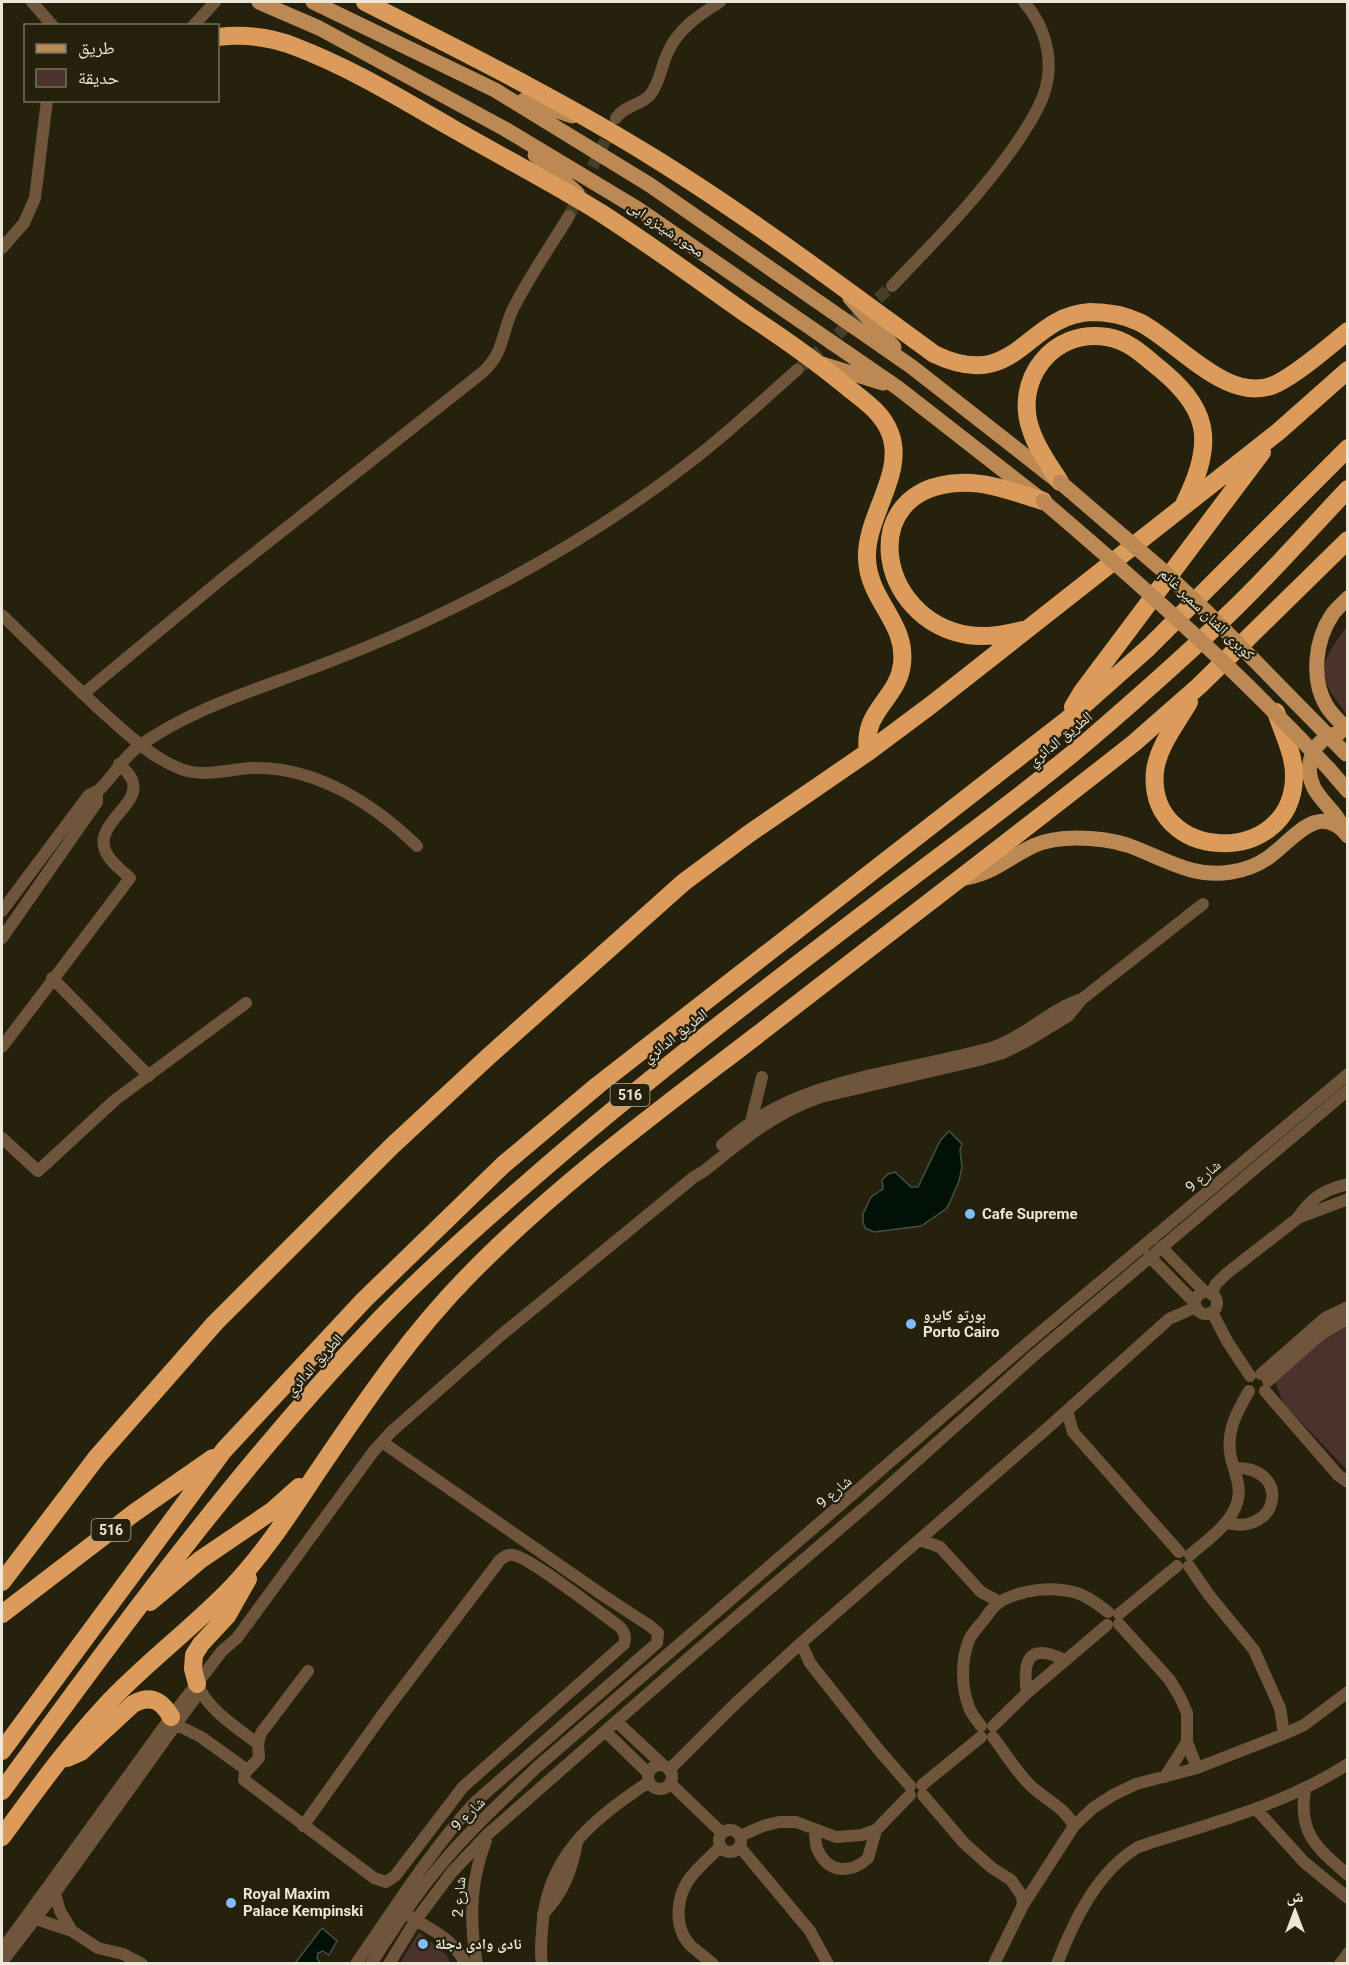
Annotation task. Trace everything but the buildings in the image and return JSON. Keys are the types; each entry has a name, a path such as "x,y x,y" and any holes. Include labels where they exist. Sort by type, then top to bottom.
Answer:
{"highway":[{"path":"365,2 527,85 597,125 697,186 934,354 961,364 989,364 1003,360 1016,354 1056,321 1089,312 1106,313 1122,315 1153,330 1222,380 1243,387 1260,387 1277,383 1347,332"},
{"path":"219,37 249,36 275,40 300,48 356,74 600,213 819,363 875,410 885,423 894,446 892,470 868,534 867,560 876,597 899,633 903,662 898,681 871,722 867,736 868,752"},
{"path":"1060,482 1034,440 1027,417 1027,393 1038,366 1051,352 1068,342 1086,337 1106,337 1133,347 1177,381 1191,399 1200,420 1203,442 1201,464 1182,508"},
{"path":"2,1582 98,1457 215,1323 392,1146 489,1056 684,882 750,833 868,752 1026,630 1278,432 1347,370"},
{"path":"1068,719 1082,692 1278,432"},
{"name":"الطريق الدائري","path":"2,1751 224,1450 364,1300 510,1159 598,1084 1068,719 1148,648 1347,448"},
{"path":"1026,630 992,636 960,634 932,621 908,600 896,582 889,560 890,538 898,517 912,499 921,492 945,484 970,483 1043,501"},
{"name":"الطريق الدائري","path":"2,1791 122,1626 223,1497 315,1390 383,1316 457,1245 615,1107 710,1031 1017,798 1088,741 1165,674 1241,602 1347,489"},
{"name":"516","path":"2,1837 57,1762 105,1706 232,1587 258,1558 405,1346 465,1279 514,1230 583,1170 1126,750 1199,686 1347,540"},
{"path":"1199,686 1157,760 1155,781 1159,801 1169,819 1184,833 1203,841 1224,844 1245,841 1264,832 1286,808 1293,788 1294,766 1276,712"},
{"name":"516","path":"2,1614 134,1513 224,1450"},
{"name":"516","path":"122,1626 201,1560 272,1510 325,1462"},
{"path":"199,1688 193,1669 194,1655 233,1608 258,1558"},
{"path":"57,1762 81,1752 133,1704 142,1699 156,1700 167,1710 174,1721"}],"main road":[{"name":"محور شينزو ابى","path":"259,2 319,28 506,129 639,209 898,388 1043,501"},
{"name":"محور شينزو ابى","path":"319,4 495,90 650,185 912,367 1060,482"},
{"path":"495,90 597,125"},
{"path":"506,129 600,213"},
{"path":"836,283 912,367"},
{"path":"819,363 898,388"},
{"name":"كوبرى الفنان سمير غانم","path":"1060,482 1200,605 1347,755"},
{"name":"كوبرى الفنان سمير غانم","path":"1043,501 1182,621 1276,712 1347,791"},
{"path":"1347,598 1327,623 1320,644 1317,665 1319,687 1326,707 1347,732"},
{"path":"1345,833 1338,818 1314,787 1310,762 1314,748 1325,737 1347,732"},
{"path":"958,879 987,873 1033,846 1055,840 1078,838 1104,840 1129,846 1191,871 1224,873 1244,869 1262,861 1312,823 1329,822 1345,833"}],"street":[{"path":"32,2 52,24"},
{"path":"195,24 215,2"},
{"path":"616,118 626,107 647,98 655,87 667,53 680,33 720,2"},
{"path":"891,286 960,216 993,176 1025,131 1043,97 1049,69 1047,47 1040,27 1024,2"},
{"path":"2,248 17,232 32,207 37,188 47,102"},
{"path":"83,694 223,578 483,372 500,351 510,315 519,297 569,216"},
{"path":"2,911 88,796 97,792 119,764 140,745 206,708 338,659 415,626 528,569 602,525 666,480 723,436 797,370"},
{"path":"2,615 83,694 140,745 163,761 189,772 209,774 250,768 291,771 344,792 370,807 395,825 417,846"},
{"path":"2,1047 52,978 130,878 109,857 103,844 107,830 134,790 133,781 119,764"},
{"path":"2,938 98,802 97,792"},
{"path":"694,1177 704,1161 751,1122 784,1102 814,1090 985,1050 1068,1016 1082,999 1203,904"},
{"path":"52,978 149,1076"},
{"path":"2,1138 38,1171 109,1105 246,1003"},
{"path":"2,1950 51,1890 199,1688 222,1651 237,1638 382,1442 500,1336 694,1177 764,1124 797,1106 834,1094 991,1057 1014,1048 1033,1032"},
{"name":"شارع 9","path":"371,1964 404,1912 431,1876 465,1837 536,1768 1030,1341 1347,1074"},
{"path":"751,1122 762,1077"},
{"name":"شارع 9","path":"389,1964 416,1920 452,1872 488,1834 872,1501 1038,1352 1347,1090"},
{"path":"606,1732 657,1788 662,1788 668,1773 736,1703 801,1643 1052,1425 1169,1319 1195,1305 1200,1294 1208,1293 1226,1274 1298,1218 1320,1193 1347,1184"},
{"path":"1298,1218 1347,1199"},
{"path":"1149,1256 1203,1313 1212,1312 1216,1301 1161,1247"},
{"path":"1261,1380 1325,1318 1347,1307"},
{"path":"1212,1312 1227,1341 1338,1475 1347,1482"},
{"path":"815,1829 816,1846 822,1858 833,1868 853,1869 868,1858 876,1830 916,1790 1226,1523 1237,1503 1239,1491 1229,1440 1237,1412 1249,1391 1247,1383 1261,1380 1321,1334 1347,1318"},
{"path":"1030,1341 1038,1352"},
{"path":"1067,1411 1073,1432 1184,1560 1254,1650 1280,1708 1284,1734"},
{"path":"1052,1425 1073,1432"},
{"path":"356,1964 407,1886 447,1833 474,1803 657,1643 658,1637 650,1626 382,1442"},
{"path":"1226,1523 1238,1526 1257,1521 1267,1514 1272,1502 1272,1490 1268,1479 1262,1473 1234,1468"},
{"path":"862,1488 872,1501"},
{"path":"937,1524 940,1546"},
{"path":"920,1540 940,1546 981,1592 1000,1602"},
{"path":"303,1826 390,1705 500,1560 507,1555 524,1559 624,1632 626,1638 624,1644 464,1787 391,1880 386,1882 374,1878 303,1826 246,1782 244,1778 247,1770 260,1758 258,1744 261,1733 308,1671"},
{"path":"1074,1826 1070,1818 1058,1806 1027,1783 969,1709 964,1692 963,1675 969,1638 1000,1602 1027,1592 1044,1589 1077,1593 1092,1600 1169,1679 1187,1713 1187,1742 1197,1768"},
{"path":"981,1592 987,1615"},
{"path":"681,1643 692,1655"},
{"path":"801,1643 810,1663 879,1751 964,1843 992,1868 1011,1880 1020,1882 1038,1880"},
{"path":"1028,1693 1024,1674 1029,1659 1044,1652 1065,1660"},
{"path":"789,1654 810,1663"},
{"path":"199,1688 214,1710 258,1744"},
{"path":"994,1964 1038,1880 1074,1826 1093,1808 1136,1784 1197,1768 1304,1725 1347,1692"},
{"path":"1280,1708 1304,1725"},
{"path":"174,1721 247,1770"},
{"path":"617,1722 668,1773 722,1833"},
{"path":"1165,1777 1187,1742"},
{"path":"1057,1964 1089,1898 1105,1875 1124,1856 1138,1847 1256,1809 1305,1790 1347,1764"},
{"path":"542,1964 543,1915 552,1881 566,1855 578,1839 612,1806 649,1778 655,1766 668,1773"},
{"path":"536,1768 549,1781"},
{"path":"1305,1790 1302,1805 1309,1835 1317,1848 1346,1871"},
{"path":"1058,1806 1093,1808"},
{"path":"1256,1809 1304,1862 1347,1898"},
{"path":"720,1847 733,1852 740,1841 763,1826 779,1822 796,1822 836,1837 849,1837 876,1830"},
{"path":"720,1847 719,1837 722,1833 732,1830 810,1931 828,1964"},
{"name":"شارع 2","path":"477,1964 471,1906 478,1865 488,1834"},
{"path":"713,1964 691,1946 681,1932 679,1905 682,1893 692,1875 720,1847"},
{"path":"1011,1880 1022,1896 1023,1905"},
{"path":"2,1962 36,1919 51,1890"},
{"path":"51,1890 72,1931"},
{"name":"شارع 2","path":"404,1912 441,1934 460,1953 465,1964"},
{"path":"36,1919 72,1931 98,1948 123,1954 142,1964"},
{"path":"1340,1964 1347,1953"}],"green space":[{"path":"1347,626 1347,715 1329,689 1324,671 1330,652"},
{"path":"1347,1324 1347,1470 1283,1403 1275,1381 1338,1326"},
{"name":"نادى وادى دجلة","path":"419,1932 447,1955 450,1963 400,1963"}],"shaded area":[{"path":"949,1131 962,1144 960,1150 962,1167 959,1181 946,1209 921,1226 874,1232 865,1228 863,1214 871,1197 883,1189 882,1180 888,1174 895,1172 911,1187 918,1187 940,1141"},
{"path":"322,1928 337,1941 329,1955 323,1951 318,1953 317,1958 320,1963 296,1962"}],"tunnel":[{"path":"569,216 613,124"},
{"path":"797,370 892,286"}],"place":[{"name":"Cafe Supreme","path":"970,1214"},
{"name":"بورتو كايرو Porto Cairo","path":"911,1324"},
{"name":"Royal Maxim Palace Kempinski","path":"231,1903"},
{"name":"نادى وادى دجلة","path":"423,1944"}]}
